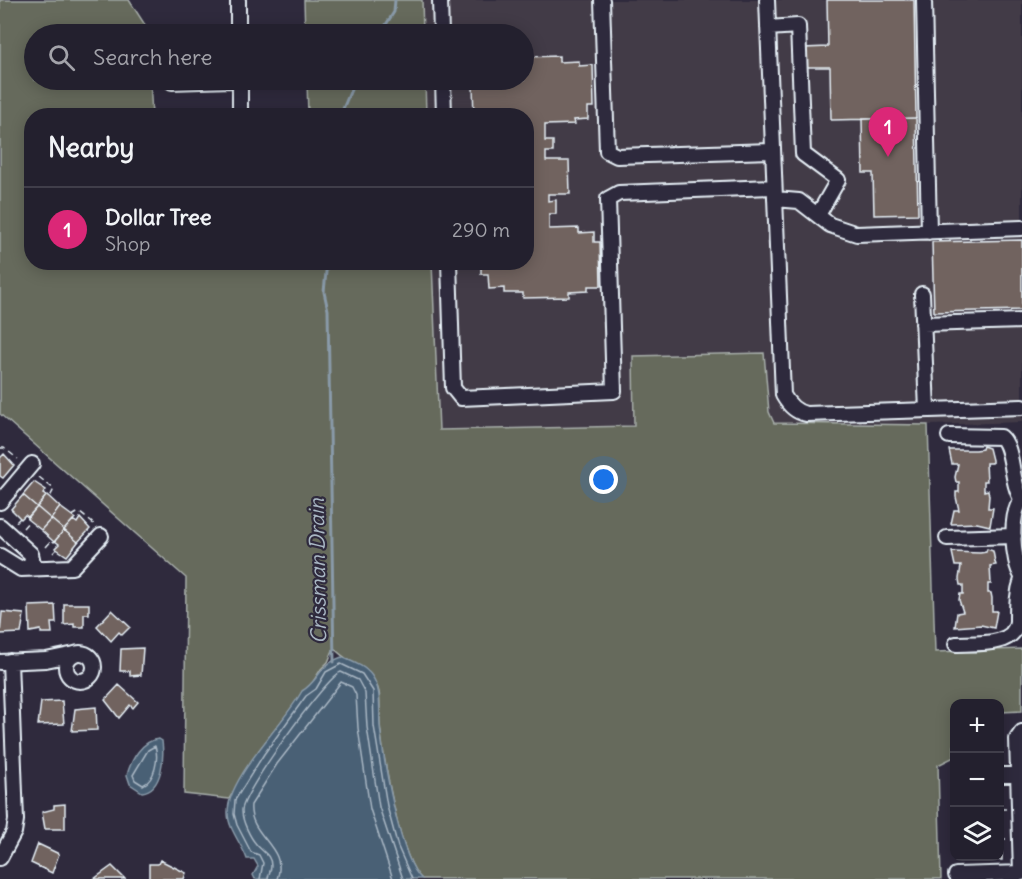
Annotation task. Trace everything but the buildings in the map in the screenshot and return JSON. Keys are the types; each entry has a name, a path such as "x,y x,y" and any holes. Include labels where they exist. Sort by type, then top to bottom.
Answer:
{"street":[{"path":"238,0 238,24"},
{"path":"440,0 441,24"},
{"path":"602,0 606,144 611,154 773,152"},
{"path":"767,0 785,400 796,410 806,414 1022,406"},
{"path":"924,0 929,232"},
{"path":"768,28 798,26 802,154 838,180 818,215"},
{"path":"240,90 240,108"},
{"path":"443,90 444,108"},
{"path":"449,270 453,388 457,395 466,398 614,391 608,199 620,193 775,193 799,201 830,225 857,234 1022,228"},
{"path":"922,294 927,410"},
{"path":"923,324 1022,321"},
{"path":"949,436 1001,437 1008,447 1015,488 1022,500 1016,505 1014,514 1017,568 1022,577 1017,601 1017,624 1012,634 1005,639 956,644"},
{"path":"0,502 32,464"},
{"path":"0,526 32,557 49,569"},
{"path":"0,556 21,569 49,569 74,565 99,534"},
{"path":"947,538 1014,536"},
{"path":"21,569 30,566 32,557"},
{"path":"68,672 69,659 76,654"},
{"path":"0,858 14,832 16,820 5,661 46,660 86,654 92,660 93,673 87,680 78,681 68,672 46,660"},
{"path":"956,875 1021,873 1017,739 1021,732"},
{"path":"1004,775 1018,775"}],"path":[{"path":"0,448 18,459"},
{"path":"6,455 9,452"},
{"path":"39,477 54,491 50,497"},
{"path":"45,488 48,484"},
{"path":"72,516 77,512 85,516 94,524 99,534"},
{"path":"81,520 85,516"},
{"path":"16,522 20,518"},
{"path":"23,528 29,521"},
{"path":"46,547 52,540"},
{"path":"53,553 57,549"}],"shaded area":[{"path":"422,0 1022,0 1022,422 928,425 773,423 439,430 432,270 534,270 534,108 426,108 425,90 534,90 534,24 423,24"}],"green space":[{"path":"0,0 129,0 144,24 24,24 24,90 151,90 152,108 24,108 24,270 432,270 439,430 634,426 633,356 764,353 769,412 774,423 928,425 935,652 1022,649 1022,711 1004,712 1004,699 950,699 950,759 938,765 941,879 422,879 414,869 407,852 394,806 382,739 380,696 376,684 366,672 334,648 328,662 311,685 302,692 259,750 229,799 184,794 186,578 0,414"},
{"path":"304,0 422,0 423,24 305,24"},
{"path":"307,90 425,90 426,108 308,108"}],"water":[{"path":"342,657 366,670 375,681 382,740 394,807 407,852 414,869 422,879 255,879 253,875 258,866 254,859 247,859 230,825 228,813 230,799 246,768 302,691 328,664"},
{"path":"159,739 163,747 161,771 154,785 142,792 130,784 127,775 134,757 142,747"}],"waterway":[{"name":"Crissman Drain","path":"386,24 394,12 395,0"},
{"name":"Crissman Drain","path":"343,108 351,90"},
{"name":"Crissman Drain","path":"326,270 324,292 328,310 334,662"}],"place":[{"name":"Dollar Tree","path":"888,157"}]}
